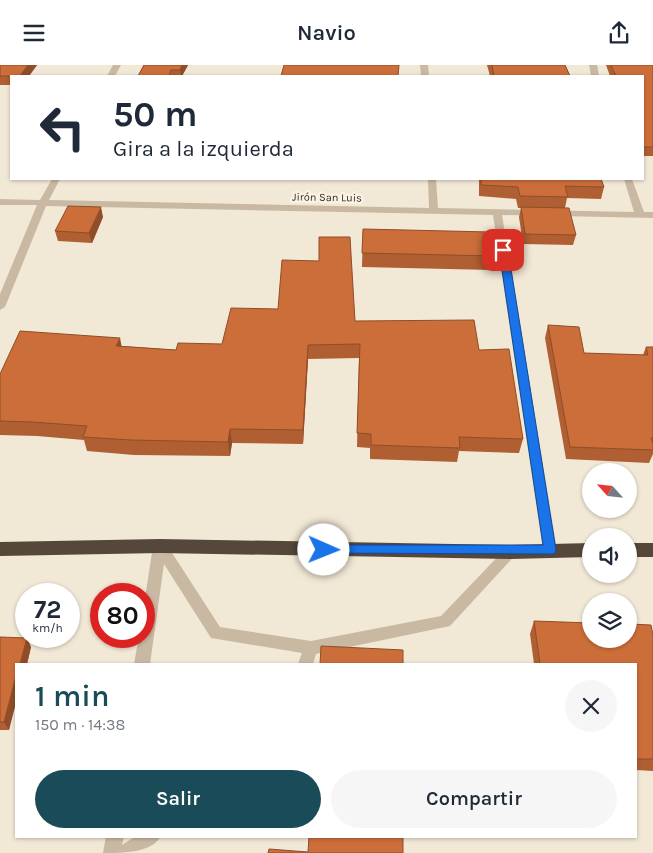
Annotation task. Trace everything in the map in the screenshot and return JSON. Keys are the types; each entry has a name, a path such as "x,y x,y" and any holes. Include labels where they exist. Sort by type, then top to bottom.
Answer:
{"highway":[{"path":"0,549 160,546 511,552 582,550"},
{"path":"637,550 653,550"}],"street":[{"path":"0,307 43,203 55,180"},
{"path":"432,180 434,210"},
{"path":"628,180 640,215"},
{"name":"Jirón San Luis","path":"0,202 653,215"},
{"path":"497,212 550,550"},
{"path":"160,546 216,633 311,648 445,622 511,552"},
{"path":"142,663 160,546"},
{"path":"305,663 311,648"},
{"path":"112,853 115,838"},
{"path":"126,853 149,838"}],"building":[{"path":"0,65 28,65 21,75 0,76"},
{"path":"144,65 182,65 180,70 171,70 169,75 139,75"},
{"path":"284,65 399,65 398,75 281,75"},
{"path":"492,65 565,65 570,75 494,75"},
{"path":"611,65 653,65 653,147 644,147 644,75 616,75"},
{"path":"481,180 601,180 604,187 565,186 568,197 520,196 518,187 481,185"},
{"path":"68,206 101,207 89,233 55,231"},
{"path":"521,207 569,208 576,235 525,234"},
{"path":"363,229 490,232 493,256 362,253"},
{"path":"319,237 350,237 355,321 474,320 479,350 509,349 523,439 459,437 460,448 371,445 371,434 357,433 360,344 308,345 303,430 230,429 228,442 131,440 83,437 87,426 0,421 0,374 20,331 120,338 116,346 176,350 178,343 222,344 231,308 278,309 282,260 319,261"},
{"path":"548,325 579,327 584,353 648,355 646,347 653,347 653,438 651,438 653,450 570,447"},
{"path":"534,621 582,623 582,648 637,648 637,624 651,625 653,635 653,759 637,759 637,663 540,663"},
{"path":"0,637 15,638 15,648 24,648 20,663 15,663 15,680 4,722 0,722"},
{"path":"321,646 403,650 403,663 320,663"},
{"path":"309,838 403,838 403,853 268,853 269,849 308,852"}],"route":[{"path":"324,550 511,552 550,550 503,250"}]}
